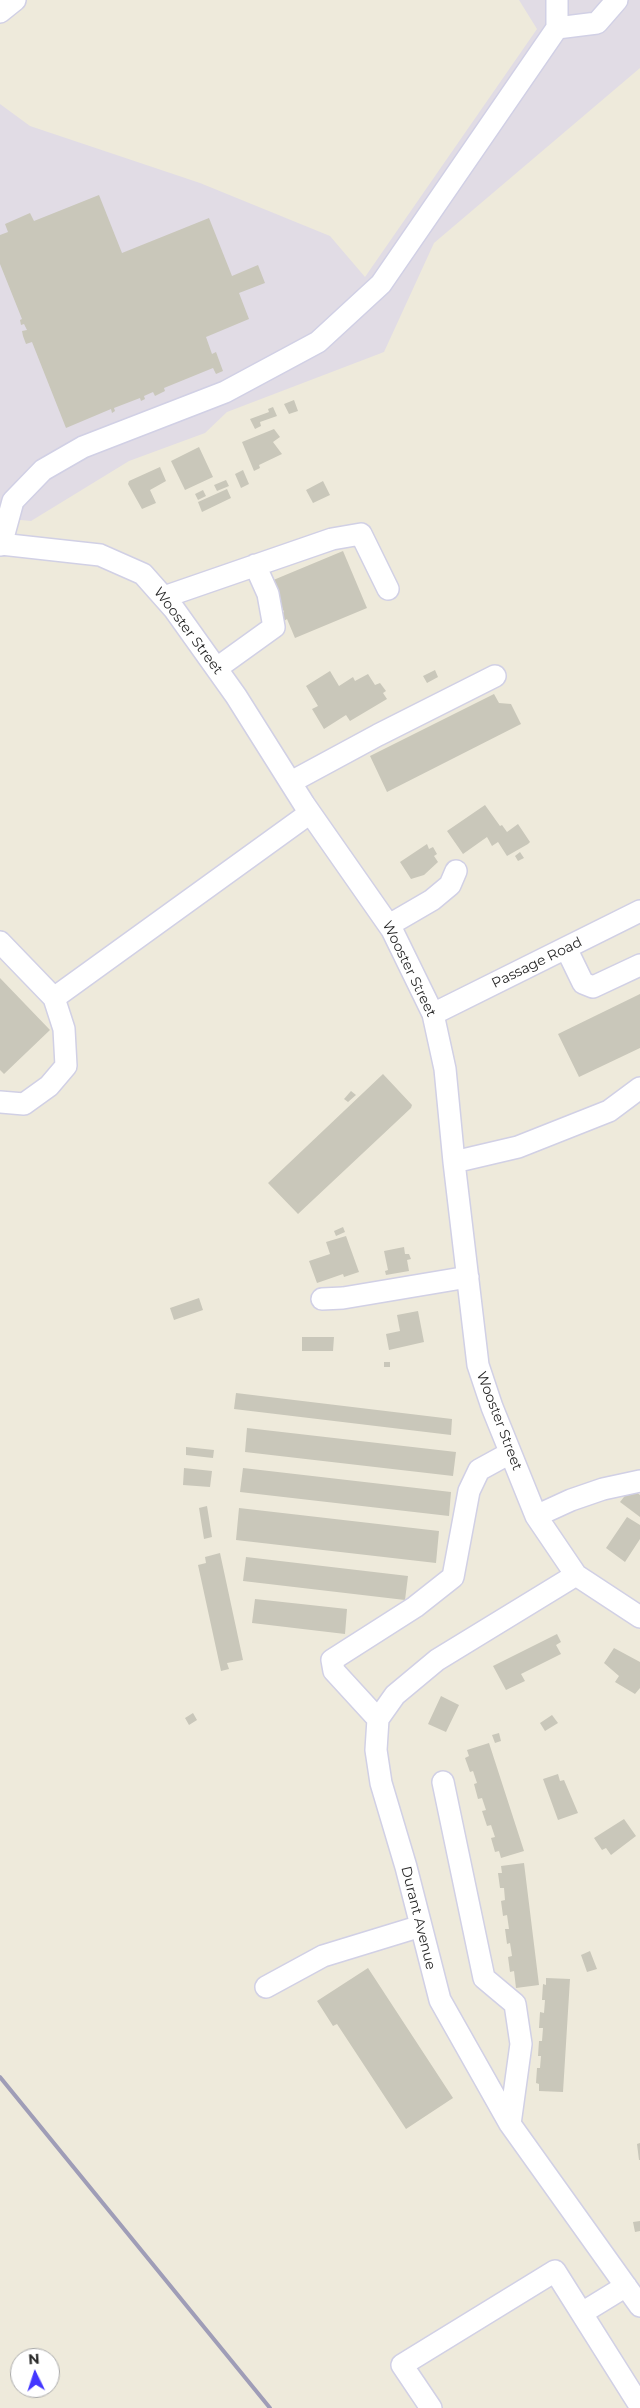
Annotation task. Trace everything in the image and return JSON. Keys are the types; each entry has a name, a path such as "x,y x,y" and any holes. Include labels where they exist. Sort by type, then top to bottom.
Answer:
{"street":[{"path":"0,12 15,0"},
{"path":"0,544 14,502 43,470 83,447 225,392 309,347 318,342 381,284 557,28 557,0"},
{"path":"557,28 597,23 617,0"},
{"path":"164,597 332,539 361,534 388,589"},
{"name":"Wooster Street","path":"0,544 100,555 144,574 164,597 217,668 310,813 389,925 433,1014 446,1069 454,1162 478,1365 510,1453 536,1516 576,1575 640,1617"},
{"path":"217,668 274,627 268,594 255,565"},
{"path":"291,782 378,735 495,676"},
{"path":"54,998 310,813"},
{"path":"389,925 432,900 450,885 456,871"},
{"name":"Passage Road","path":"433,1014 640,911"},
{"path":"0,942 54,998 64,1029 66,1066 50,1086 24,1104 0,1102"},
{"path":"566,948 583,983 593,987 640,966"},
{"path":"454,1162 518,1148 609,1111 640,1088"},
{"path":"322,1299 343,1298 468,1277"},
{"path":"510,1453 479,1470 472,1484 453,1578 416,1607 332,1660 334,1671 378,1719 395,1695 437,1660 576,1575"},
{"path":"536,1516 603,1489 640,1481"},
{"name":"Durant Avenue","path":"378,1719 376,1750 381,1783 440,2000 510,2124 640,2306"},
{"path":"443,1782 484,1978 515,2004 521,2044 510,2124"},
{"path":"266,1986 323,1956 421,1926"},
{"path":"431,2408 402,2365 555,2271 640,2406"},
{"path":"582,2314 626,2286"}],"shaded area":[{"path":"519,0 640,0 640,68 434,243 384,352 227,412 205,433 129,461 31,521 0,518 0,104 30,126 200,183 330,236 365,277 537,29"}],"building":[{"path":"99,195 122,253 209,218 232,276 258,265 265,283 239,293 249,319 206,337 212,354 216,352 223,371 216,374 213,368 164,388 165,391 155,396 153,392 144,396 145,399 141,401 140,398 114,408 115,411 112,413 111,409 66,428 32,342 26,344 23,336 22,331 27,330 24,324 21,325 20,320 22,319 0,264 0,235 8,232 5,224 30,213 34,221"},
{"path":"294,400 298,411 289,414 284,404"},
{"path":"273,407 277,416 260,422 261,426 255,429 250,419 269,412 268,409"},
{"path":"274,429 280,437 273,442 282,454 259,465 260,468 254,471 242,442"},
{"path":"199,447 213,477 185,490 171,461"},
{"path":"160,467 166,481 150,490 156,503 142,509 128,484 129,481"},
{"path":"243,470 249,484 241,488 235,474"},
{"path":"226,480 229,486 217,491 214,485"},
{"path":"323,481 330,495 313,503 306,490"},
{"path":"227,489 231,498 202,512 198,502"},
{"path":"203,490 206,496 198,500 195,494"},
{"path":"343,551 367,608 295,638 287,619 284,621 281,614 284,612 271,581"},
{"path":"435,670 438,677 427,683 423,676"},
{"path":"330,671 339,686 353,677 355,681 368,674 375,685 380,683 386,691 383,693 387,699 350,721 346,715 324,729 312,709 318,706 306,686"},
{"path":"494,694 499,703 511,704 521,724 387,792 370,756"},
{"path":"485,805 500,826 502,825 507,832 518,824 530,842 507,856 498,842 492,846 487,837 463,854 447,831"},
{"path":"427,844 429,849 433,847 437,854 434,856 438,862 424,875 411,879 400,862"},
{"path":"520,852 524,858 518,861 515,856"},
{"path":"0,978 50,1030 4,1074 0,1070"},
{"path":"640,994 640,1048 579,1077 558,1034"},
{"path":"383,1074 412,1105 411,1108 298,1214 268,1183"},
{"path":"351,1091 356,1095 348,1102 344,1099"},
{"path":"343,1227 345,1232 336,1236 334,1231"},
{"path":"346,1236 359,1272 344,1277 343,1274 317,1283 309,1261 330,1254 326,1242"},
{"path":"404,1247 405,1254 409,1254 411,1259 407,1260 409,1271 386,1275 385,1271 388,1270 384,1251"},
{"path":"199,1298 203,1310 174,1320 170,1308"},
{"path":"418,1311 424,1342 389,1350 386,1334 400,1331 397,1315"},
{"path":"302,1337 334,1337 333,1351 302,1351"},
{"path":"384,1362 390,1362 390,1367 384,1367"},
{"path":"236,1393 452,1419 451,1435 234,1409"},
{"path":"247,1428 456,1452 453,1476 245,1452"},
{"path":"186,1447 214,1450 213,1458 186,1455"},
{"path":"184,1468 212,1471 210,1487 183,1485"},
{"path":"243,1468 451,1492 449,1516 240,1492"},
{"path":"631,1488 640,1495 640,1517 620,1502"},
{"path":"207,1506 212,1537 204,1539 199,1508"},
{"path":"239,1508 439,1531 436,1563 236,1540"},
{"path":"627,1517 640,1525 640,1539 625,1562 606,1548"},
{"path":"220,1553 243,1660 227,1663 229,1669 221,1671 198,1565 206,1563 205,1557"},
{"path":"246,1557 408,1576 405,1600 243,1581"},
{"path":"255,1599 347,1609 345,1634 252,1623"},
{"path":"557,1634 561,1642 556,1645 561,1654 521,1674 525,1681 506,1690 493,1666"},
{"path":"614,1648 640,1662 640,1688 635,1694 615,1682 619,1676 604,1663"},
{"path":"441,1696 459,1705 446,1732 428,1724"},
{"path":"193,1713 197,1720 189,1725 185,1718"},
{"path":"552,1715 558,1723 545,1731 540,1723"},
{"path":"499,1733 501,1741 495,1743 492,1735"},
{"path":"489,1743 524,1851 501,1858 499,1851 495,1852 491,1838 495,1837 491,1825 487,1826 482,1811 486,1810 482,1798 478,1799 474,1784 477,1783 473,1771 470,1772 465,1758 469,1756 467,1750"},
{"path":"558,1774 560,1781 564,1780 578,1813 558,1820 543,1779"},
{"path":"624,1819 636,1836 611,1855 606,1848 602,1850 594,1838"},
{"path":"524,1863 539,1985 516,1988 514,1971 510,1972 508,1957 512,1956 510,1943 507,1944 505,1929 509,1929 507,1915 503,1916 501,1901 505,1900 504,1888 500,1888 498,1873 502,1873 501,1866"},
{"path":"590,1951 597,1969 587,1972 581,1955"},
{"path":"368,1968 453,2098 406,2129 337,2024 333,2026 317,2001"},
{"path":"546,1978 570,1979 563,2092 539,2091 539,2084 536,2083 537,2068 540,2068 541,2056 538,2056 539,2041 542,2041 543,2028 539,2028 540,2012 544,2013 545,2000 542,2000 543,1984 546,1985"},
{"path":"640,2143 640,2160 639,2160 637,2144"},
{"path":"640,2221 640,2231 635,2232 633,2222"}],"railway":[{"path":"0,2077 270,2408"}]}
